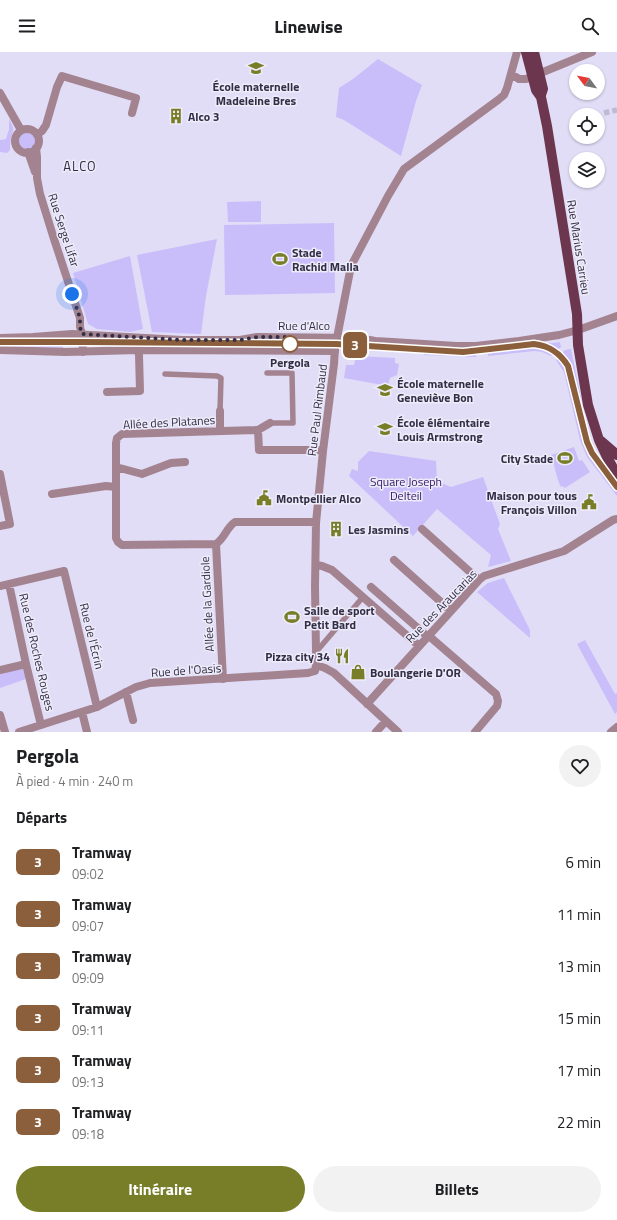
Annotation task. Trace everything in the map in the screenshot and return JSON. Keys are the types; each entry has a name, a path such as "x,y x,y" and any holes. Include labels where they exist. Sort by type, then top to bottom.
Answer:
{"main road":[{"name":"Rue Marius Carrieu","path":"526,54 543,89 541,97 552,152 577,314 579,352 588,405 600,440 612,454"},
{"path":"612,454 617,463"},
{"path":"612,454 617,473"}],"street":[{"path":"511,74 519,79 526,79 592,52"},
{"name":"Rue Paul Rimbaud","path":"315,668 316,523 335,351 350,266 404,169 504,95 508,88 511,74 526,54"},
{"path":"37,135 46,125 57,87 62,76 136,98 132,113"},
{"path":"0,93 21,130"},
{"path":"21,130 32,130 37,135 38,142 36,148 31,152 20,150 16,145 16,135 21,130"},
{"name":"Rue Serge Lifar","path":"36,148 37,178"},
{"name":"Rue Serge Lifar","path":"28,152 80,318 82,334"},
{"name":"Rue d'Alco","path":"0,338 82,334 182,340 240,340 257,337 359,338 375,341 476,346 559,335 617,316"},
{"path":"82,334 83,352"},
{"path":"0,350 83,352 138,350 335,351"},
{"path":"107,392 140,391 138,350"},
{"path":"267,373 292,373 293,422 270,422 258,430 259,450 323,451"},
{"path":"165,374 216,376 221,378 220,431"},
{"name":"Allée des Platanes","path":"216,544 122,545 118,542 116,538 117,438 122,434 258,430"},
{"path":"116,467 142,474 171,463 184,462"},
{"path":"0,474 10,524 0,526"},
{"path":"52,494 106,486 116,487"},
{"name":"Rue des Araucarias","path":"367,704 484,576 564,551 616,517"},
{"name":"Allée de la Gardiole","path":"223,679 216,544 221,541 230,525 235,522 316,523"},
{"path":"422,529 479,580"},
{"path":"394,560 451,611"},
{"path":"316,565 332,570 419,646"},
{"name":"Rue de l'Écrin","path":"9,584 64,571 97,707"},
{"path":"0,586 9,584"},
{"name":"Rue des Roches Rouges","path":"9,584 26,664 42,725"},
{"path":"371,587 496,694 498,701 497,706 475,732"},
{"path":"316,652 363,596"},
{"path":"0,670 26,664"},
{"path":"315,668 325,668 334,673 398,732"},
{"name":"Rue de l'Oasis","path":"21,732 97,707 136,687 150,683 308,674 315,668"},
{"path":"126,692 133,720"},
{"path":"82,712 87,732"},
{"path":"0,715 5,732"},
{"path":"376,732 386,721"},
{"path":"611,732 617,727"}],"green space":[{"path":"378,59 422,85 416,101 401,156 344,120 336,117 339,88"},
{"path":"9,119 13,126 10,150 7,153 0,152 0,140 6,139 9,129"},
{"path":"27,132 33,135 36,141 33,147 27,150 21,147 18,141 21,135"},
{"path":"261,201 261,222 228,222 227,202"},
{"name":"Stade Rachid Malla","path":"334,223 335,293 225,295 224,225"},
{"path":"217,239 206,296 201,334 152,332 137,255"},
{"path":"130,256 143,329 131,332 97,329 88,324 73,273"},
{"path":"63,338 63,350 0,348 0,341"},
{"path":"101,338 255,339 254,349 101,350"},
{"path":"560,342 561,347 551,356 535,351 488,356 487,349 536,343 545,344"},
{"path":"424,348 460,350 476,349 476,357 424,355"},
{"path":"571,349 589,437 594,449 617,484 617,496 587,457 580,440 564,372 556,360 565,350"},
{"path":"356,356 395,358 395,363 399,364 397,375 390,378 388,386 344,378 346,365 354,365"},
{"path":"574,447 579,461 582,460 590,472 565,488 563,486 561,487 551,455"},
{"name":"Square Joseph Delteil","path":"369,451 436,461 437,481 451,487 483,477 500,524 498,529 511,561 488,567 491,555 437,509 413,536 349,476 352,469 358,471 358,462"},
{"path":"504,578 530,630 530,638 477,592 488,583"},
{"path":"585,640 615,694 617,693 617,712 615,714 577,644"},
{"path":"22,666 26,679 0,688 0,673"}],"tunnel":[{"path":"605,113 617,110"}],"tram line":[{"name":"3","path":"0,342 52,341 336,344 463,352 534,344 541,345 555,351 563,358 568,366 587,442 597,461 617,487"},
{"path":"0,342 336,344 463,352 534,344 545,346 562,357 568,366 587,442 592,453 617,487"}],"place":[{"name":"École maternelle Madeleine Bres","path":"256,68"},
{"name":"Alco 3","path":"176,116"},
{"name":"Stade Rachid Malla","path":"280,259"},
{"name":"Pergola","path":"290,344"},
{"name":"École maternelle Geneviève Bon","path":"385,390"},
{"name":"École élémentaire Louis Armstrong","path":"385,429"},
{"name":"City Stade","path":"565,458"},
{"name":"Montpellier Alco","path":"264,498"},
{"name":"Maison pour tous François Villon","path":"589,502"},
{"name":"Les Jasmins","path":"336,529"},
{"name":"Salle de sport Petit Bard","path":"292,617"},
{"name":"Pizza city 34","path":"342,656"},
{"name":"Boulangerie D'OR","path":"358,672"}],"district":[{"name":"ALCO","path":"80,166"}],"route":[{"path":"72,294 80,318 82,334 182,340 240,340 254,337 291,337 290,344"}]}
